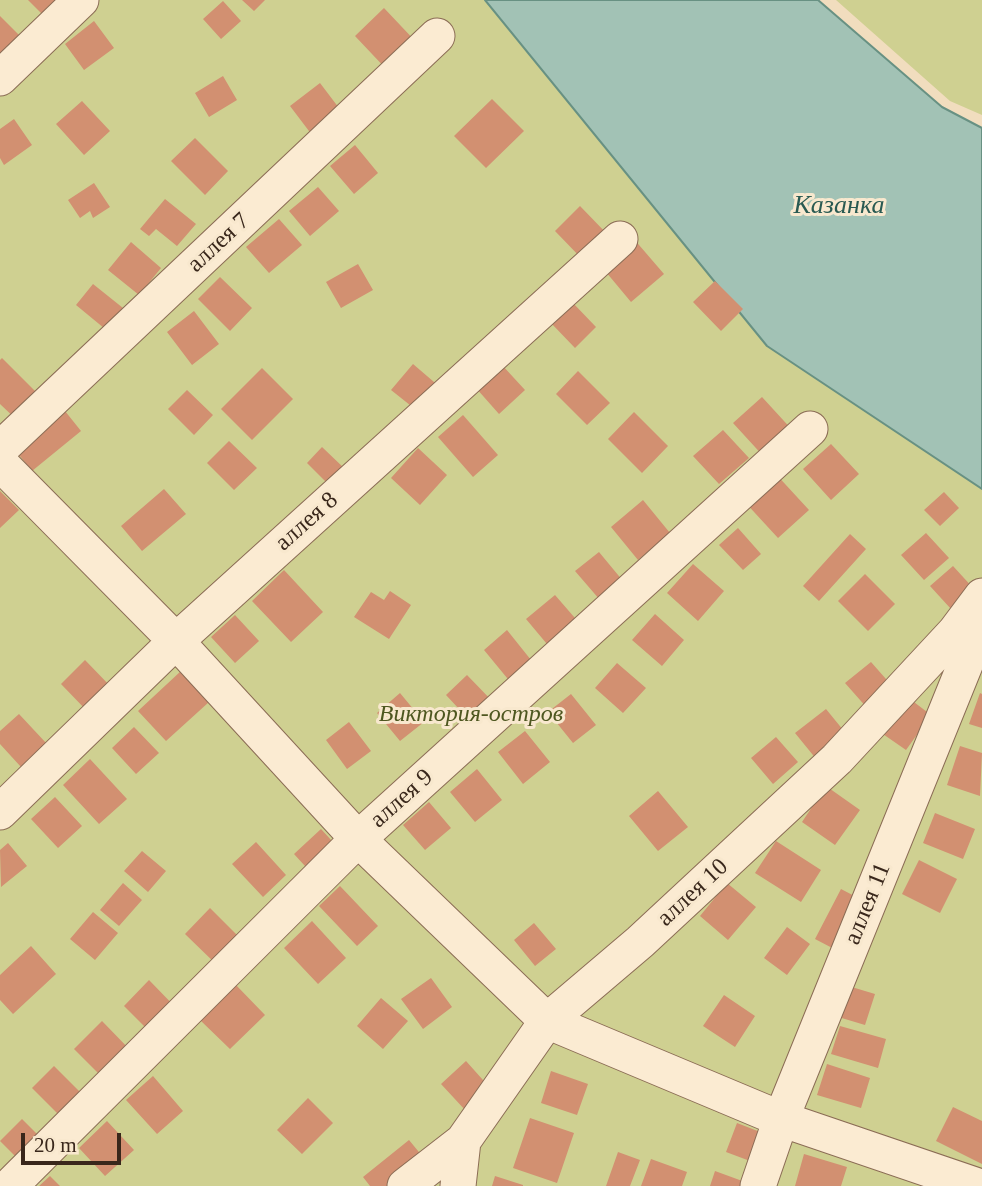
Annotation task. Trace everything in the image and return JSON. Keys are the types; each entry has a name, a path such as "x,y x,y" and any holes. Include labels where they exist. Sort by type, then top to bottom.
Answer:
{"lane":[{"path":"0,78 81,0"},
{"name":"аллея 7","path":"0,449 437,36"},
{"name":"аллея 8","path":"0,813 176,641 620,239"},
{"name":"аллея 9","path":"10,1186 358,839 810,429"},
{"path":"0,463 176,641 358,839 547,1021 781,1119 978,1186"},
{"name":"аллея 10","path":"405,1186 463,1141 547,1021 639,942 837,759 956,632 982,596"},
{"name":"аллея 11","path":"758,1186 781,1119 982,623"},
{"path":"458,1186 463,1141"}],"green space":[{"name":"Виктория-остров","path":"0,0 485,0 767,346 982,489 982,1186 0,1186"},
{"path":"836,0 982,0 982,115 950,101"}],"water":[{"name":"Казанка","path":"485,0 818,0 942,107 982,128 982,489 767,346"}],"building":[{"path":"28,0 65,0 47,19"},
{"path":"242,0 265,0 254,11"},
{"path":"223,1 241,21 221,39 203,19"},
{"path":"384,8 418,44 389,72 355,36"},
{"path":"0,16 27,43 0,71"},
{"path":"94,21 114,48 84,70 65,44"},
{"path":"223,76 237,100 209,117 195,93"},
{"path":"320,83 342,112 312,135 290,106"},
{"path":"492,99 524,131 486,168 454,136"},
{"path":"82,101 110,131 84,155 56,124"},
{"path":"14,119 32,145 4,165 0,158 0,129"},
{"path":"195,138 228,171 205,195 171,161"},
{"path":"355,145 378,173 354,194 330,166"},
{"path":"94,183 110,207 93,218 90,211 80,218 68,200"},
{"path":"318,187 339,211 310,236 289,211"},
{"path":"165,199 196,224 177,246 156,229 149,236 140,229"},
{"path":"580,206 609,236 584,261 555,231"},
{"path":"279,219 302,245 269,273 246,247"},
{"path":"633,238 664,274 631,302 601,266"},
{"path":"131,242 161,268 139,295 108,270"},
{"path":"358,264 373,290 341,308 326,282"},
{"path":"220,277 252,308 230,331 198,299"},
{"path":"715,281 743,309 721,331 693,302"},
{"path":"93,284 128,312 110,333 76,305"},
{"path":"572,302 596,327 575,348 551,323"},
{"path":"194,311 219,344 192,365 167,332"},
{"path":"2,358 42,398 19,422 0,404"},
{"path":"413,364 441,388 420,413 391,390"},
{"path":"502,365 525,390 499,414 476,388"},
{"path":"262,368 293,399 252,440 221,409"},
{"path":"578,371 610,403 587,425 556,394"},
{"path":"187,390 213,415 194,435 168,409"},
{"path":"762,397 795,433 766,459 733,423"},
{"path":"65,411 81,431 32,471 16,451"},
{"path":"634,412 668,446 642,473 608,439"},
{"path":"463,415 498,455 473,477 438,437"},
{"path":"723,430 749,458 719,484 693,456"},
{"path":"229,441 257,468 234,490 207,463"},
{"path":"831,444 859,474 831,500 803,469"},
{"path":"322,447 345,469 329,485 307,463"},
{"path":"418,448 447,475 420,505 391,478"},
{"path":"774,472 809,510 778,538 743,500"},
{"path":"164,489 186,514 142,551 121,526"},
{"path":"0,491 19,510 0,528"},
{"path":"944,492 959,508 940,526 924,510"},
{"path":"643,500 670,533 638,560 611,527"},
{"path":"738,528 761,554 743,570 719,545"},
{"path":"926,533 949,558 924,580 901,555"},
{"path":"850,534 866,549 819,601 803,586"},
{"path":"599,552 623,581 600,600 575,571"},
{"path":"693,564 724,591 698,621 667,593"},
{"path":"953,566 974,589 951,609 930,586"},
{"path":"284,570 323,612 291,642 252,601"},
{"path":"865,574 895,604 868,631 838,601"},
{"path":"390,591 411,605 389,639 354,617 371,592 384,600"},
{"path":"555,595 581,625 552,650 526,619"},
{"path":"655,614 684,640 662,666 632,640"},
{"path":"235,615 259,641 235,663 211,637"},
{"path":"507,630 535,665 512,684 484,650"},
{"path":"85,660 113,689 89,713 61,684"},
{"path":"871,662 893,687 868,709 845,683"},
{"path":"617,663 646,688 623,713 595,688"},
{"path":"181,671 209,702 166,741 138,711"},
{"path":"467,675 496,705 474,725 446,695"},
{"path":"400,693 424,722 400,741 377,713"},
{"path":"980,693 982,694 982,728 969,724"},
{"path":"571,694 596,725 573,743 548,712"},
{"path":"906,696 931,715 906,750 880,732"},
{"path":"826,709 848,736 817,760 795,733"},
{"path":"19,714 47,744 21,767 0,744 0,731"},
{"path":"349,722 371,751 347,769 326,740"},
{"path":"134,727 159,753 136,774 112,748"},
{"path":"525,731 550,762 523,784 498,752"},
{"path":"776,737 798,762 773,784 751,758"},
{"path":"960,746 982,753 980,796 947,785"},
{"path":"90,759 127,799 99,824 63,785"},
{"path":"477,769 502,800 475,822 450,792"},
{"path":"826,786 860,810 835,845 802,822"},
{"path":"658,791 688,827 658,851 629,816"},
{"path":"55,797 82,826 58,848 31,819"},
{"path":"429,802 451,828 425,850 403,825"},
{"path":"935,813 975,829 963,859 923,843"},
{"path":"321,829 343,853 316,878 294,854"},
{"path":"776,841 821,870 801,902 755,873"},
{"path":"256,842 286,875 263,897 232,864"},
{"path":"8,843 27,866 1,887 0,850"},
{"path":"142,851 166,871 148,892 124,871"},
{"path":"919,860 957,879 940,913 902,894"},
{"path":"123,883 142,900 119,926 100,910"},
{"path":"727,883 756,907 728,940 700,916"},
{"path":"340,886 378,926 357,946 319,906"},
{"path":"841,889 864,901 838,951 815,939"},
{"path":"210,908 244,942 219,967 185,934"},
{"path":"93,912 118,933 95,960 70,939"},
{"path":"312,921 346,958 318,984 284,948"},
{"path":"534,923 556,949 535,966 514,940"},
{"path":"787,927 810,944 787,975 764,958"},
{"path":"31,946 56,974 13,1014 0,1000 0,975"},
{"path":"431,978 452,1007 423,1029 401,999"},
{"path":"149,980 182,1014 157,1039 124,1006"},
{"path":"235,984 265,1015 230,1049 200,1020"},
{"path":"845,985 875,994 865,1025 835,1016"},
{"path":"724,995 755,1016 735,1047 703,1026"},
{"path":"381,998 408,1021 383,1049 357,1026"},
{"path":"102,1021 134,1054 107,1082 74,1049"},
{"path":"840,1026 886,1039 878,1068 831,1054"},
{"path":"466,1061 491,1089 466,1111 441,1084"},
{"path":"827,1064 870,1078 861,1108 817,1095"},
{"path":"54,1066 84,1096 62,1118 32,1088"},
{"path":"551,1071 588,1084 577,1115 541,1103"},
{"path":"153,1076 183,1111 157,1134 126,1100"},
{"path":"308,1098 333,1123 302,1154 277,1130"},
{"path":"953,1107 982,1121 982,1164 936,1141"},
{"path":"530,1118 574,1133 557,1183 513,1168"},
{"path":"22,1119 43,1140 21,1162 0,1141"},
{"path":"107,1121 134,1150 105,1176 79,1148"},
{"path":"737,1123 768,1135 758,1164 726,1152"},
{"path":"409,1140 423,1157 388,1186 370,1186 363,1177"},
{"path":"618,1152 640,1160 630,1186 606,1186"},
{"path":"804,1154 847,1167 841,1186 795,1186"},
{"path":"651,1159 687,1172 682,1186 641,1186"},
{"path":"715,1171 756,1186 710,1186"},
{"path":"50,1176 60,1186 39,1186"},
{"path":"495,1176 523,1185 523,1186 492,1186"}]}
